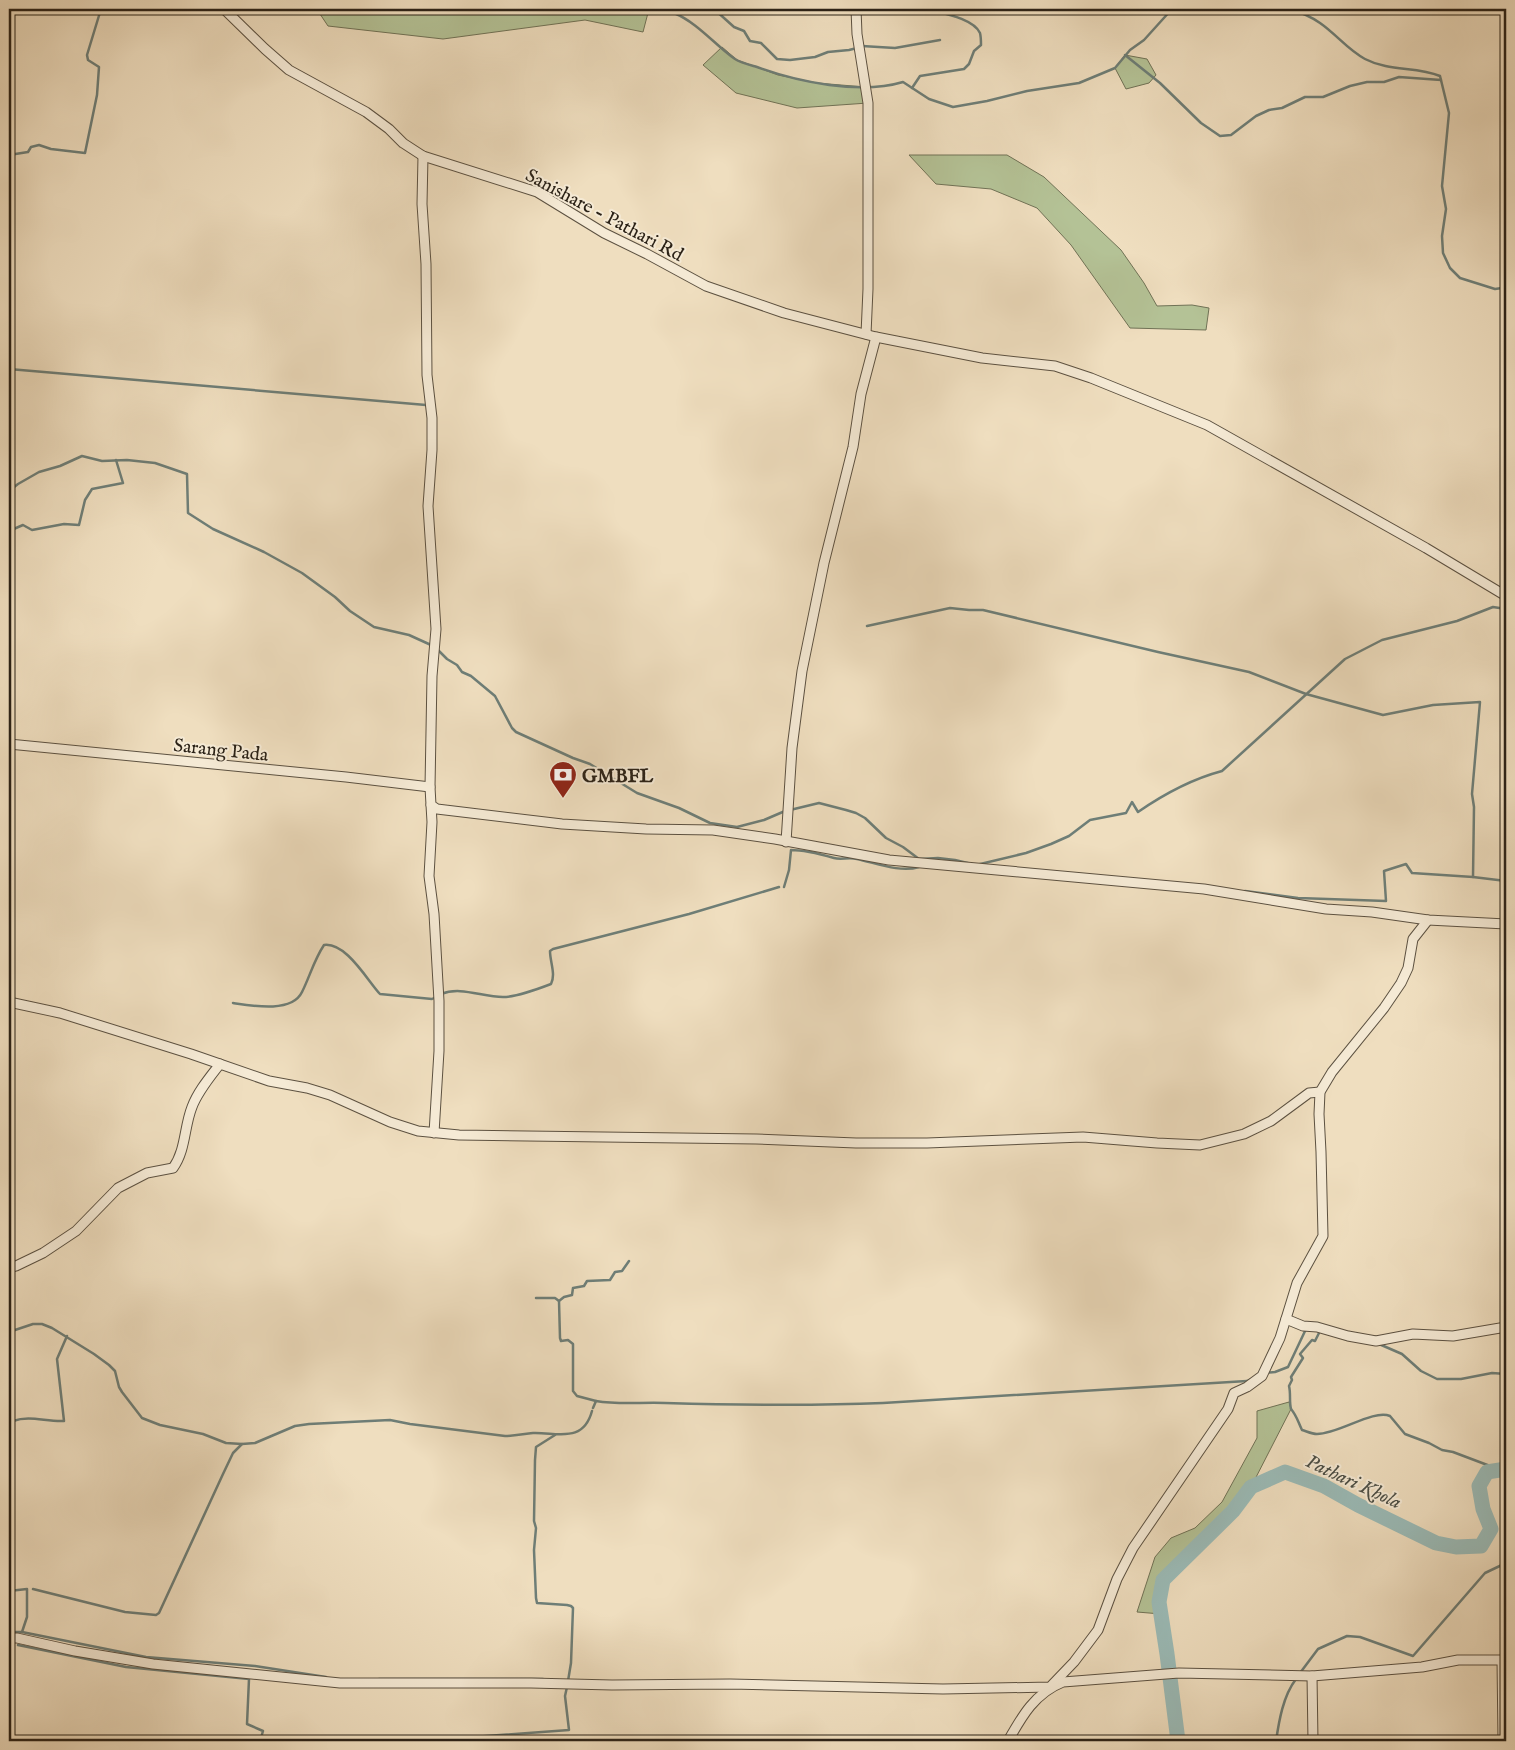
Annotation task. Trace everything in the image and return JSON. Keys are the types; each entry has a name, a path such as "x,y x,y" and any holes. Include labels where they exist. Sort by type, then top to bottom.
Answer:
{"street":[{"name":"Sanishare - Pathari Rd","path":"224,9 264,49 289,70 366,112 389,129 403,143 423,156 456,168 537,192 604,233 716,290 784,313 876,337 982,358 1055,366 1091,378 1191,418 1291,472 1506,596"},
{"path":"856,9 857,34 868,103 868,289 866,334"},
{"path":"423,156 422,204 426,264 427,375 432,418 428,506 436,629 432,676 430,787 432,822 429,876 434,914 439,1001 439,1051 434,1133"},
{"path":"786,842 793,740 802,671 824,563 853,447 861,394 876,337"},
{"name":"Sarang Pada","path":"9,744 430,787"},
{"path":"431,805 437,809 562,824 646,829 713,830 889,860 1204,889 1326,909 1372,912 1428,920 1506,924"},
{"path":"1008,1741 1033,1702 1074,1662 1098,1630 1117,1579 1133,1548 1228,1409 1234,1393 1248,1387 1262,1376 1280,1338 1297,1283 1323,1236 1320,1092 1332,1072 1384,1008 1401,983 1408,968 1413,939 1428,920"},
{"path":"9,1002 60,1013 269,1080 330,1095 390,1122 418,1131 458,1135 756,1139 856,1143 927,1143 1083,1137 1200,1145 1244,1134 1271,1121 1309,1093 1320,1092"},
{"path":"9,1268 43,1253 76,1231 118,1188 147,1173 173,1168 182,1151 186,1126 192,1106 220,1064"},
{"path":"1286,1319 1303,1326 1317,1327 1348,1336 1376,1341 1413,1334 1453,1336 1506,1327"},
{"path":"9,1638 153,1664 340,1683 531,1682 612,1685 730,1684 943,1688 1050,1687 1064,1682 1179,1673 1312,1676 1422,1666 1458,1660 1504,1660 1503,1741"},
{"path":"1312,1676 1313,1741"}],"green space":[{"path":"323,9 549,9 553,11 561,9 649,9 643,32 585,20 443,39 328,26 318,11"},
{"path":"722,47 737,60 778,75 817,83 865,87 868,103 797,108 736,93 703,65"},
{"path":"1125,55 1147,59 1156,75 1149,83 1126,89 1115,68"},
{"path":"909,155 1007,155 1044,177 1121,250 1144,283 1157,306 1192,305 1209,308 1206,330 1130,328 1071,245 1037,208 991,189 936,184"},
{"path":"1289,1402 1291,1409 1251,1487 1233,1511 1163,1580 1159,1602 1161,1614 1137,1612 1155,1557 1171,1538 1195,1528 1222,1502 1257,1438 1257,1411"}],"waterway":[{"path":"9,155 28,152 31,147 39,145 51,149 85,153 97,95 99,67 88,60 87,55 101,9"},
{"path":"549,9 553,11 561,9"},
{"path":"644,9 667,11 683,17 735,59 746,64 810,82 829,85 868,87 886,86 903,82 929,99 953,107 1027,91 1079,83 1115,68 1130,50 1144,40 1172,9"},
{"path":"714,9 734,27 744,31 750,41 761,43 777,59 790,60 815,57 828,52 857,48"},
{"path":"912,88 920,76 964,69 969,64 974,51 981,45 980,33 971,23 927,9"},
{"path":"1289,9 1305,15 1326,27 1353,51 1374,63 1440,76 1449,113 1442,186 1446,209 1442,236 1443,253 1450,268 1460,278 1495,289 1502,288 1506,293"},
{"path":"862,46 895,48 940,40"},
{"path":"1125,55 1160,83 1201,123 1220,136 1231,135 1256,116 1269,110 1282,108 1305,97 1323,97 1350,86 1367,82 1384,82 1399,77 1441,80"},
{"path":"9,369 426,405"},
{"path":"9,491 39,472 60,466 82,456 102,461 127,460 155,463 187,474 188,513 213,529 264,552 302,573 335,597 350,611 374,627 409,635 431,645"},
{"path":"9,531 23,525 32,530 64,524 79,525 85,500 92,489 123,483 116,460"},
{"path":"790,810 819,803 856,813 865,818 886,838 903,847 919,859 938,858 976,865 1026,853 1069,836 1090,820 1126,813 1132,802 1138,812 1179,788 1200,778 1222,771 1345,659 1382,640 1457,621 1493,607 1506,609"},
{"path":"867,626 950,608 983,610 1249,672 1306,694 1383,715 1433,705 1480,702 1472,794 1474,807 1473,877"},
{"path":"437,649 447,659 457,665 462,672 471,676 495,696 516,732 590,764 637,793 679,808 710,823 737,827 764,820 785,811"},
{"path":"784,887 789,870 791,850 808,851 837,859 854,858 888,867 904,869 919,867"},
{"path":"1245,891 1298,898 1386,901 1384,871 1406,864 1412,873 1506,881"},
{"path":"441,994 464,991 503,997 534,990 551,984 553,972 550,951 553,949 689,914 779,887"},
{"path":"233,1003 281,1006 297,999 324,945 340,949 348,955 380,994 432,999 436,997"},
{"path":"596,1401 577,1396 573,1391 573,1344 568,1340 561,1341 560,1338 559,1301 564,1297 572,1295 573,1288 584,1286 587,1281 610,1280 615,1272 622,1271 629,1261"},
{"path":"536,1298 555,1298 559,1301"},
{"path":"9,1332 33,1324 42,1324 52,1328 109,1365 115,1371 122,1392 142,1418 160,1425 203,1434 226,1443 255,1443 295,1426 309,1424 390,1420 505,1436 533,1433 568,1434 582,1428 588,1421 592,1411"},
{"path":"1265,1373 1275,1372 1288,1367 1307,1329"},
{"path":"1291,1409 1289,1386 1292,1380 1291,1377 1303,1358 1300,1354 1312,1340 1315,1341 1320,1331"},
{"path":"13,1421 19,1419 64,1421 57,1359 67,1336"},
{"path":"1379,1344 1402,1354 1421,1371 1437,1379 1461,1379 1492,1373 1506,1374"},
{"path":"593,1408 596,1401 774,1405 883,1403 1247,1381 1251,1379"},
{"path":"1291,1409 1302,1430 1315,1434 1326,1433 1375,1416 1390,1416 1405,1434 1442,1450 1453,1452 1498,1469"},
{"path":"555,1435 536,1447 534,1521 536,1528 534,1550 536,1598 537,1603 567,1605 573,1608 571,1663 568,1681"},
{"path":"33,1589 125,1612 156,1615 159,1613 233,1453 242,1444"},
{"name":"Pathari Khola","path":"1178,1741 1159,1602 1163,1580 1233,1511 1251,1487 1285,1472 1324,1486 1358,1505 1436,1543 1456,1547 1481,1546 1491,1529 1483,1509 1479,1486 1487,1472 1506,1469"},
{"path":"1300,1673 1318,1649 1347,1636 1360,1637 1413,1656 1485,1573 1506,1563"},
{"path":"9,1591 27,1589 27,1617 22,1632"},
{"path":"9,1632 22,1632 146,1657 255,1666 326,1677"},
{"path":"18,1645 126,1667 249,1679 247,1724 263,1731 260,1741"},
{"path":"379,1679 543,1679"},
{"path":"1276,1741 1285,1701 1296,1679"},
{"path":"470,1741 473,1737 569,1730 565,1696 567,1687"}],"place":[{"name":"GMBFL","path":"563,799"}]}
